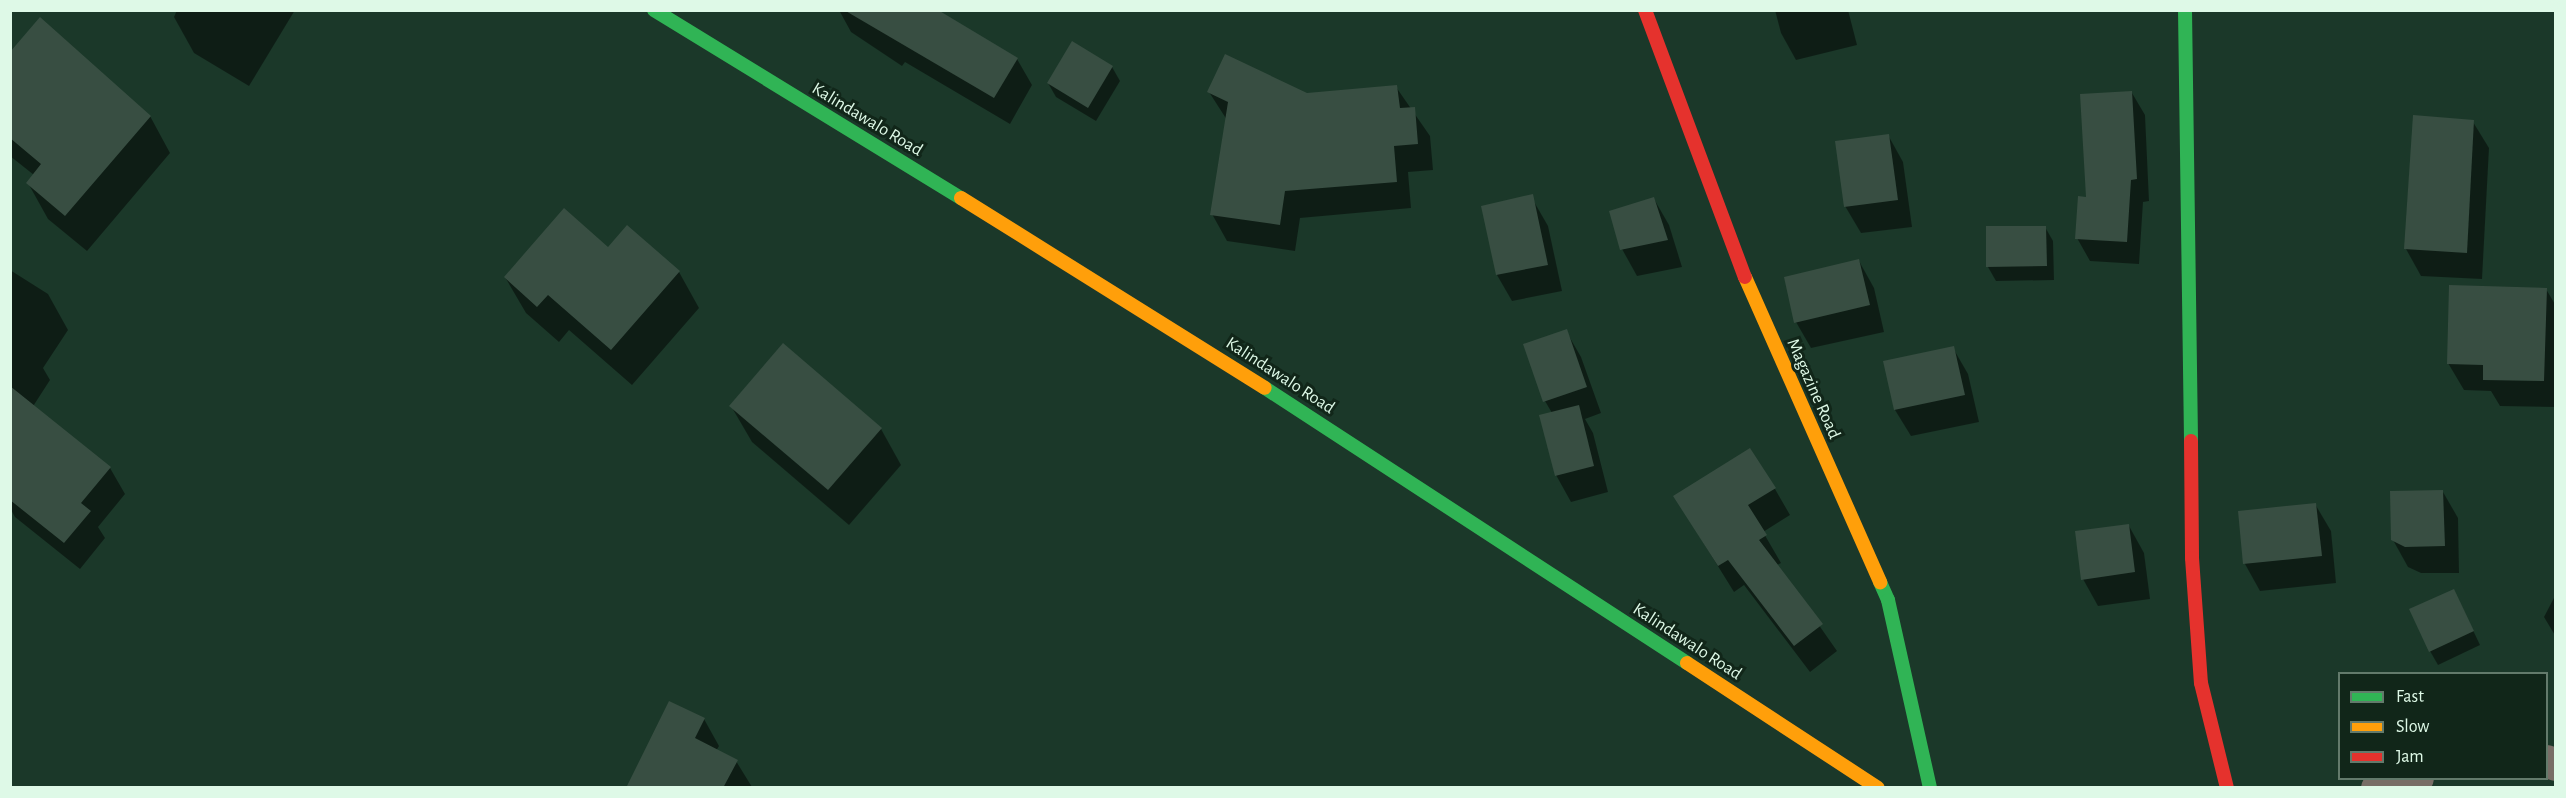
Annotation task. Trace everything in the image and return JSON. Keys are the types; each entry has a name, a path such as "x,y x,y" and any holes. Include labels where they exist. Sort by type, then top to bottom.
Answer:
{"street":[{"name":"Kalindawalo Road","path":"654,10 1167,324 1878,788"},
{"name":"Magazine Road","path":"1645,10 1732,249 1887,600 1930,788"},
{"path":"2185,10 2192,558 2201,683 2227,788"},
{"path":"2377,788 2409,780"}],"building":[{"path":"844,10 938,10 1018,58 994,98"},
{"path":"40,17 151,116 65,216 26,183 41,164 10,138 10,52"},
{"path":"1072,41 1113,66 1088,108 1047,83"},
{"path":"1225,54 1307,93 1397,85 1400,108 1415,107 1418,144 1394,146 1397,182 1285,191 1280,225 1210,215 1228,102 1207,92"},
{"path":"2132,91 2137,179 2131,180 2127,242 2075,239 2078,196 2086,197 2080,94"},
{"path":"2413,115 2474,120 2467,253 2404,249"},
{"path":"1889,134 1898,200 1844,207 1835,141"},
{"path":"1533,194 1548,265 1496,275 1481,206"},
{"path":"1654,197 1668,240 1620,250 1609,211"},
{"path":"564,208 608,247 627,225 680,271 611,350 548,295 537,307 504,277"},
{"path":"1986,226 2046,226 2047,266 1986,267"},
{"path":"1859,259 1870,305 1794,323 1784,277"},
{"path":"2449,285 2547,288 2544,381 2483,380 2483,365 2447,364"},
{"path":"1567,329 1587,387 1543,402 1523,344"},
{"path":"783,343 882,428 828,490 729,406"},
{"path":"1954,346 1965,395 1894,410 1883,361"},
{"path":"10,386 111,467 81,503 91,511 64,543 10,500"},
{"path":"1579,405 1594,466 1555,476 1539,415"},
{"path":"1750,448 1776,488 1748,505 1767,535 1759,540 1823,624 1794,646 1728,560 1718,566 1673,496"},
{"path":"2443,490 2445,546 2405,547 2391,540 2390,491"},
{"path":"2316,503 2322,556 2243,564 2238,511"},
{"path":"2129,524 2135,572 2081,580 2075,531"},
{"path":"2454,589 2474,631 2429,652 2409,609"},
{"path":"669,701 705,718 695,738 738,760 723,788 626,788"}],"traffic: fast":[{"path":"654,10 961,198"},
{"path":"2185,10 2191,441"},
{"path":"1265,388 1687,663"},
{"path":"1880,582 1888,600 1930,788"}],"traffic: slow":[{"path":"961,198 1265,388"},
{"path":"1745,277 1880,582"},
{"path":"1687,663 1878,788"}],"traffic: jam":[{"path":"1645,10 1745,277"},
{"path":"2191,441 2192,558 2201,683 2227,788"}]}
